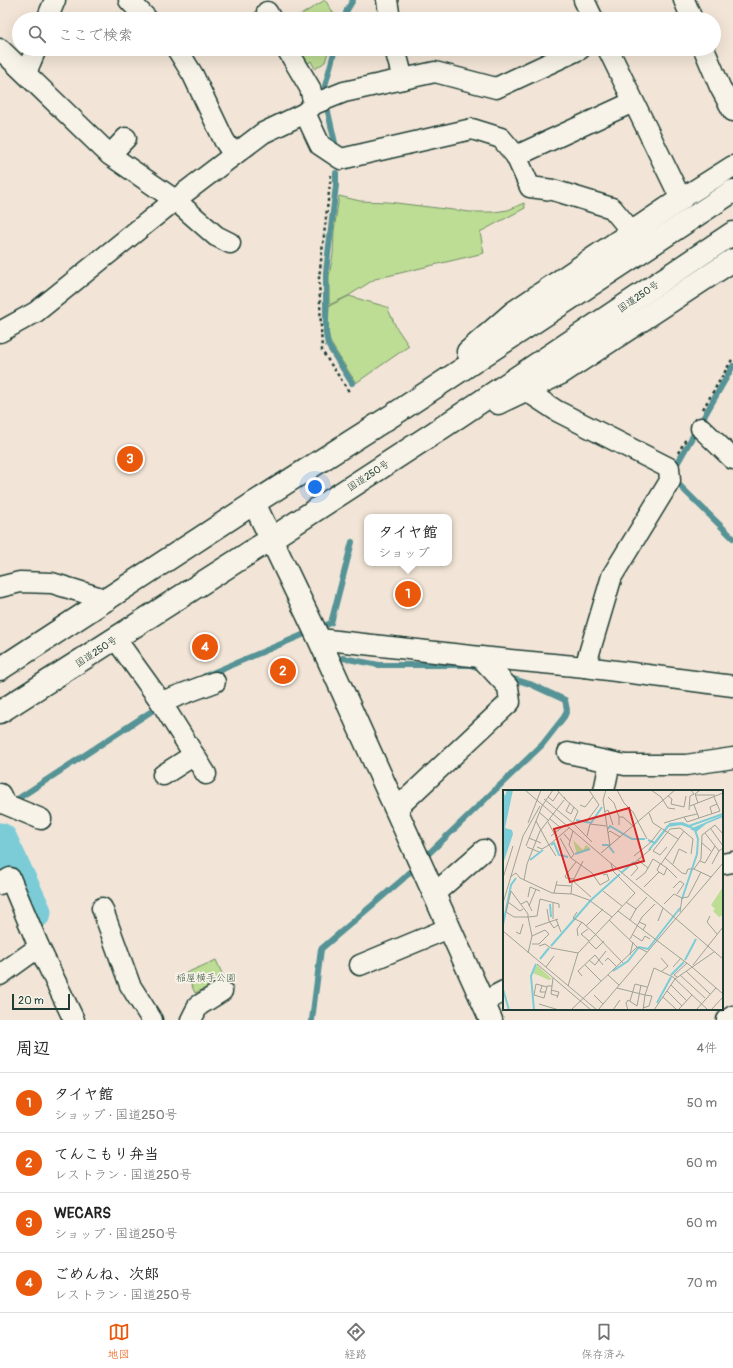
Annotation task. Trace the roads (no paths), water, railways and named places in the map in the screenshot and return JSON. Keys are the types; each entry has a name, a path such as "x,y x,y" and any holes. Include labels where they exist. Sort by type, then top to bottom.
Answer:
{"main road":[{"path":"0,669 108,600 254,503 399,411 733,191"},
{"path":"399,411 514,312 681,199"},
{"name":"国道250号","path":"0,712 434,433 733,233"},
{"path":"434,433 561,373 733,260"},
{"path":"254,503 319,639 487,1011"}],"street":[{"path":"50,12 55,0"},
{"path":"129,0 140,12"},
{"path":"387,0 389,12"},
{"path":"584,0 590,12"},
{"path":"684,0 689,12"},
{"path":"0,50 26,73 110,155 175,200 216,236 230,243"},
{"path":"26,73 33,56"},
{"path":"181,56 193,75 224,140 234,155"},
{"path":"291,56 310,88 309,109 320,145 341,159 472,128 501,138 516,156 530,187 553,190 612,208 632,232"},
{"path":"397,56 403,79"},
{"path":"1,329 36,312 175,200 263,132 344,92 435,72 496,88 565,56"},
{"path":"611,56 681,199 733,166"},
{"path":"709,56 727,83 733,111"},
{"path":"516,156 633,102"},
{"path":"110,155 126,138"},
{"path":"525,390 557,411 669,468 670,481 612,576 585,667"},
{"path":"701,428 733,459"},
{"path":"0,587 20,582 52,583 108,600"},
{"path":"115,638 161,702 206,774"},
{"path":"319,639 488,666 585,667 733,686"},
{"path":"396,809 510,702 508,687 488,666"},
{"path":"161,702 216,682"},
{"path":"568,753 625,765 686,765 733,758"},
{"path":"163,775 194,755"},
{"path":"604,790 610,762"},
{"path":"0,794 5,804 41,819"},
{"path":"434,894 484,850"},
{"path":"723,864 733,862"},
{"path":"0,884 10,878 39,947 74,1020"},
{"path":"102,908 130,985 154,1019"},
{"path":"360,965 449,928"},
{"path":"3,966 39,947"},
{"path":"191,1020 198,1006 222,991"},
{"path":"487,1011 503,992"},
{"path":"727,1020 733,1016"}],"waterway":[{"path":"346,12 353,0"},
{"path":"325,86 333,56"},
{"path":"328,112 335,143"},
{"path":"336,173 336,185 326,272 326,334 328,345 352,383"},
{"path":"674,469 733,366"},
{"path":"674,478 674,480 733,538"},
{"path":"205,676 331,623 352,542"},
{"path":"343,658 379,665 470,665 483,669"},
{"path":"423,859 542,745 564,717 567,710 565,700 530,684 507,677"},
{"path":"13,802 161,705"},
{"path":"0,840 34,912"},
{"path":"312,1020 321,949 403,879 416,866"}],"place":[{"name":"WECARS","path":"130,459"},
{"name":"タイヤ館","path":"408,594"},
{"name":"ごめんね、次郎","path":"205,647"},
{"name":"てんこもり弁当","path":"283,671"}],"park label":[{"name":"稲屋横手公園","path":"206,977"}]}
